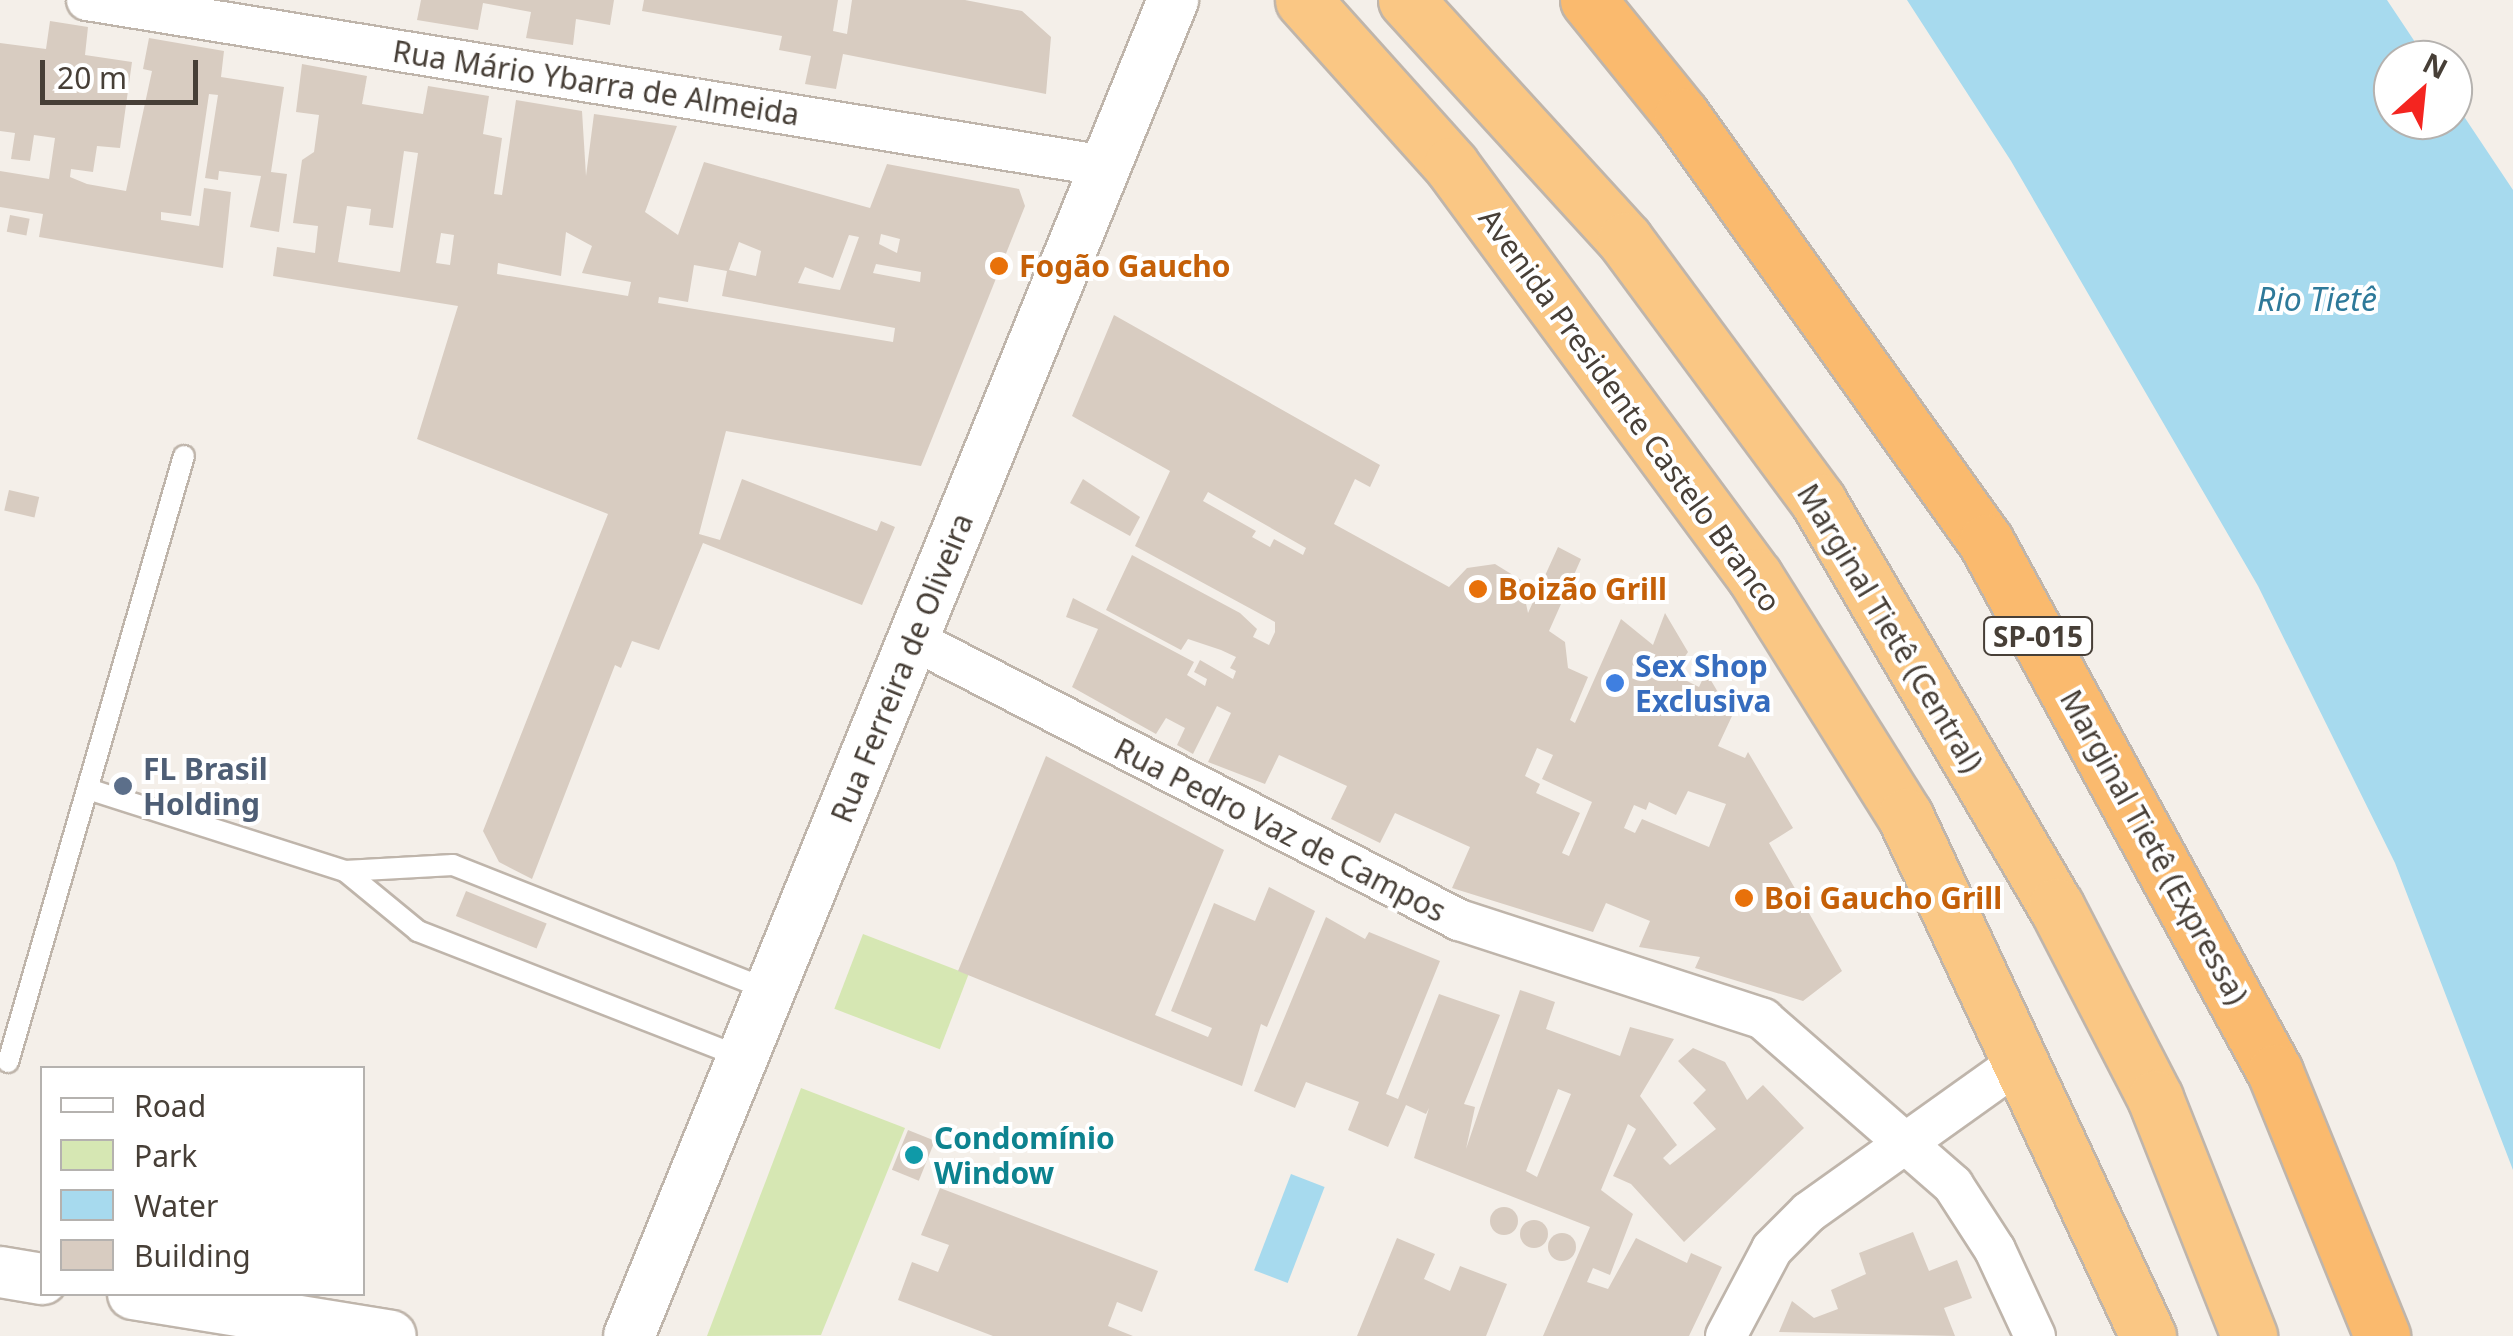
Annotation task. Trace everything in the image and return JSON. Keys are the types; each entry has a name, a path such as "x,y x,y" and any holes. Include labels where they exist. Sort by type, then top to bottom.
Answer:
{"highway":[{"name":"Avenida Presidente Castelo Branco","path":"1303,0 1463,180 1755,577 1905,816 2148,1336"},
{"name":"Marginal Tietê (Central)","path":"1406,0 1625,240 1818,501 2056,906 2155,1098 2249,1336"},
{"name":"Marginal Tietê (Expressa)","path":"1588,0 1682,116 1986,542 2275,1072 2382,1336"}],"street":[{"name":"Rua Mário Ybarra de Almeida","path":"88,0 1105,166"},
{"name":"Rua Ferreira de Oliveira","path":"629,1336 1173,0"},
{"name":"Rua Pedro Vaz de Campos","path":"914,640 1441,912 1763,1019 1911,1142 1975,1214 2035,1336"},
{"path":"1726,1336 1772,1249 1810,1212 2020,1062"},
{"path":"0,1272 40,1278"},
{"path":"145,1296 391,1336"}],"lane":[{"path":"8,1062 184,456"},
{"path":"88,789 345,871 453,865 772,992"},
{"path":"345,871 418,931 744,1059"}],"green space":[{"path":"863,934 968,974 940,1049 834,1009"},
{"path":"801,1088 905,1128 821,1335 707,1336"}],"water":[{"name":"Rio Tietê","path":"1907,0 2387,0 2414,40 2373,40 2373,140 2473,140 2473,130 2513,190 2513,1170 2395,863 2258,586 2011,161"},
{"path":"1291,1174 1325,1187 1288,1283 1254,1270"}],"building":[{"path":"421,0 614,0 610,25 576,19 573,45 526,38 531,12 483,3 478,30 417,20"},
{"path":"644,0 838,0 833,31 847,34 852,0 965,0 1022,11 1051,37 1046,94 843,54 836,89 805,84 811,56 779,50 782,36 642,11"},
{"path":"50,21 88,27 85,55 132,62 120,148 97,146 93,172 71,169 70,177 87,184 126,191 152,71 143,69 149,38 224,51 221,77 284,87 271,172 287,174 279,232 250,227 261,176 219,171 218,180 205,178 218,95 209,94 191,216 161,212 161,220 199,226 204,188 231,192 223,268 39,237 43,214 0,207 0,171 49,179 55,138 34,135 30,161 11,159 15,133 0,131 0,43 46,49"},
{"path":"302,64 367,76 362,104 423,114 428,86 489,96 483,134 502,138 494,194 502,195 516,100 582,111 586,176 594,114 677,126 645,212 678,235 704,162 870,208 887,164 1019,189 1025,206 921,466 726,431 699,534 720,540 742,479 877,531 881,521 895,527 862,605 703,543 659,650 632,641 621,668 615,665 532,879 499,862 483,831 608,514 417,439 458,306 273,276 277,247 315,253 318,226 293,223 302,160 314,152 319,115 296,112","holes":["404,151 418,153 400,272 338,262 347,206 371,209 369,225 393,228","566,232 592,246 582,273 631,282 628,296 497,274 498,263 561,276","441,233 454,235 450,265 436,263","881,234 900,239 897,253 879,244","849,235 859,237 840,290 798,283 805,267 833,278","739,242 761,251 756,276 729,270","876,264 921,272 920,282 873,273","694,265 727,271 722,296 895,328 893,342 658,303 659,297 688,302"]},
{"path":"10,215 30,219 26,236 7,232"},
{"path":"1114,315 1380,465 1370,487 1355,479 1334,524 1449,587 1467,568 1495,564 1521,580 1528,613 1558,547 1581,559 1549,631 1565,642 1568,668 1588,677 1570,720 1575,723 1621,619 1653,645 1665,613 1688,652 1673,674 1699,687 1706,672 1732,716 1718,746 1745,758 1748,752 1793,828 1769,843 1842,971 1803,1001 1695,968 1700,957 1639,947 1650,921 1606,903 1593,932 1452,888 1470,847 1395,813 1380,843 1331,819 1347,786 1279,755 1265,784 1208,762 1231,713 1217,706 1193,754 1177,745 1185,728 1166,718 1156,734 1072,687 1098,629 1066,617 1073,598 1194,662 1187,675 1205,686 1207,679 1194,672 1200,660 1233,679 1236,671 1230,668 1236,657 1188,639 1181,650 1106,610 1132,555 1240,613 1257,629 1253,637 1269,645 1275,622 1135,546 1170,471 1072,416","holes":["1208,492 1306,548 1303,555 1274,539 1270,547 1252,537 1256,531 1203,501","1537,748 1553,755 1542,779 1592,802 1569,856 1562,853 1580,813 1536,793 1540,784 1525,776","1688,791 1726,804 1709,847 1642,819 1635,833 1624,828 1634,805 1646,810 1649,802 1676,815"]},
{"path":"1083,479 1140,517 1130,536 1070,503"},
{"path":"9,490 39,497 34,517 4,510"},
{"path":"1046,756 1224,850 1155,1015 1208,1037 1212,1028 1171,1011 1214,903 1255,921 1269,887 1315,911 1267,1027 1261,1024 1242,1086 958,971"},
{"path":"466,891 547,924 537,949 456,916"},
{"path":"1326,917 1365,939 1369,932 1440,961 1386,1094 1398,1099 1439,994 1500,1015 1464,1104 1475,1107 1466,1149 1520,990 1555,1002 1546,1029 1620,1056 1630,1027 1674,1039 1640,1096 1677,1145 1663,1158 1670,1165 1716,1129 1693,1103 1706,1090 1678,1061 1693,1048 1725,1062 1747,1100 1763,1085 1804,1128 1684,1242 1631,1184 1613,1176 1636,1129 1628,1124 1601,1190 1633,1214 1610,1275 1593,1268 1587,1282 1608,1289 1636,1238 1687,1263 1691,1253 1722,1267 1689,1336 1543,1336 1590,1227 1414,1158 1429,1108 1426,1114 1406,1105 1388,1147 1348,1130 1359,1102 1306,1082 1295,1108 1254,1091","holes":["1558,1089 1571,1094 1537,1177 1526,1171"]},
{"name":"Condomínio Window","path":"908,1130 935,1141 919,1181 892,1170"},
{"path":"940,1188 1158,1271 1142,1312 1117,1302 1108,1326 1133,1336 993,1336 898,1300 912,1262 938,1272 949,1245 921,1235"},
{"path":"1504,1207 1514,1211 1518,1221 1514,1231 1504,1235 1494,1231 1490,1221 1494,1211"},
{"path":"1534,1220 1544,1224 1548,1234 1544,1244 1534,1248 1524,1244 1520,1234 1524,1224"},
{"path":"1913,1232 1929,1271 1957,1260 1972,1298 1944,1308 1955,1336 1779,1332 1792,1301 1814,1318 1838,1309 1831,1290 1866,1274 1859,1253"},
{"path":"1562,1233 1572,1237 1576,1247 1572,1257 1562,1261 1552,1257 1548,1247 1552,1237"},
{"path":"1397,1238 1435,1254 1424,1279 1450,1291 1460,1266 1507,1284 1486,1336 1357,1336"}],"place":[{"name":"Fogão Gaucho","path":"999,266"},
{"name":"Boizão Grill","path":"1478,589"},
{"name":"Sex Shop Exclusiva","path":"1615,683"},
{"name":"FL Brasil Holding","path":"123,786"},
{"name":"Boi Gaucho Grill","path":"1744,898"},
{"name":"Condomínio Window","path":"914,1155"}]}
